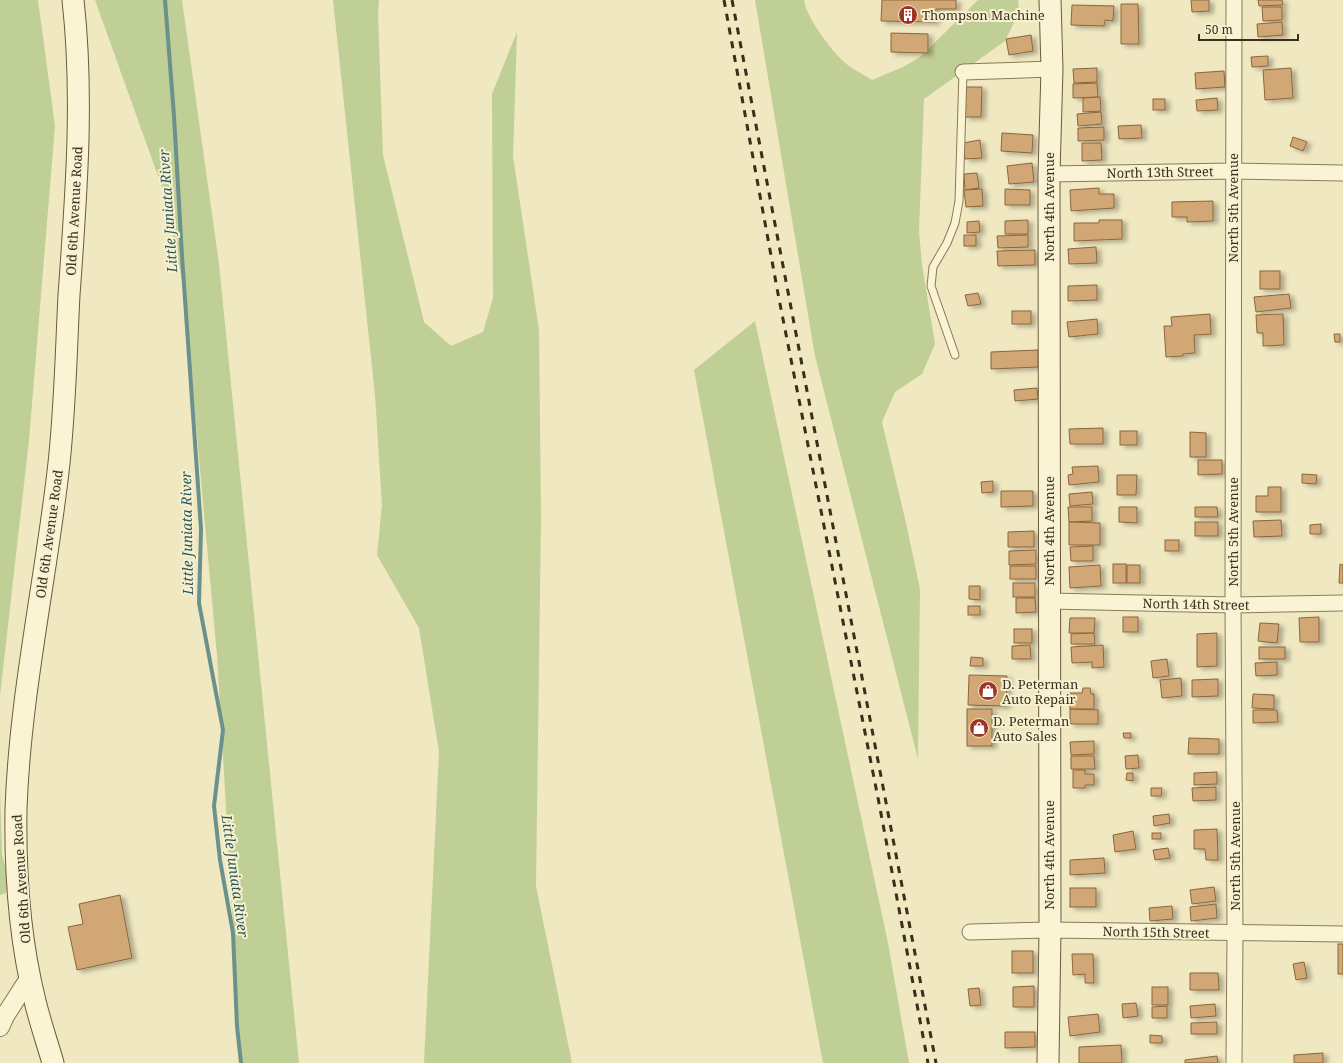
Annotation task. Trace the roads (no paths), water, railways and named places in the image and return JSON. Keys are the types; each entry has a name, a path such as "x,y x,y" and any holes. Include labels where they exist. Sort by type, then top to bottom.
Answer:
{"main road":[{"name":"Old 6th Avenue Road","path":"53,1063 30,977 20,904 17,857 17,802 20,747 29,670 58,473 63,415 74,218 78,104 78,62 72,0"},
{"name":"North 4th Avenue","path":"1048,1063 1050,930 1049,174 1052,69 1050,0"}],"street":[{"name":"North 5th Avenue","path":"1234,0 1234,1063"},
{"path":"963,72 1052,69"},
{"name":"North 13th Street","path":"1049,174 1343,172"},
{"name":"North 14th Street","path":"1049,601 1233,606 1343,603"},
{"name":"North 15th Street","path":"970,932 1050,930 1235,934 1343,934"},
{"path":"0,1027 5,1016 30,977"}],"lane":[{"path":"955,355 931,286 933,267 947,243 955,223 958,201 963,72"}],"waterway":[{"name":"Little Juniata River","path":"165,0 201,529 199,603 223,730 214,806 220,860 233,933 237,1026 241,1063"}],"railway":[{"path":"724,0 779,299 879,803 928,1063"},
{"path":"732,0 936,1063"}],"place":[{"name":"Thompson Machine","path":"908,15"},
{"name":"D. Peterman Auto Repair","path":"988,691"},
{"name":"D. Peterman Auto Sales","path":"979,728"}]}
